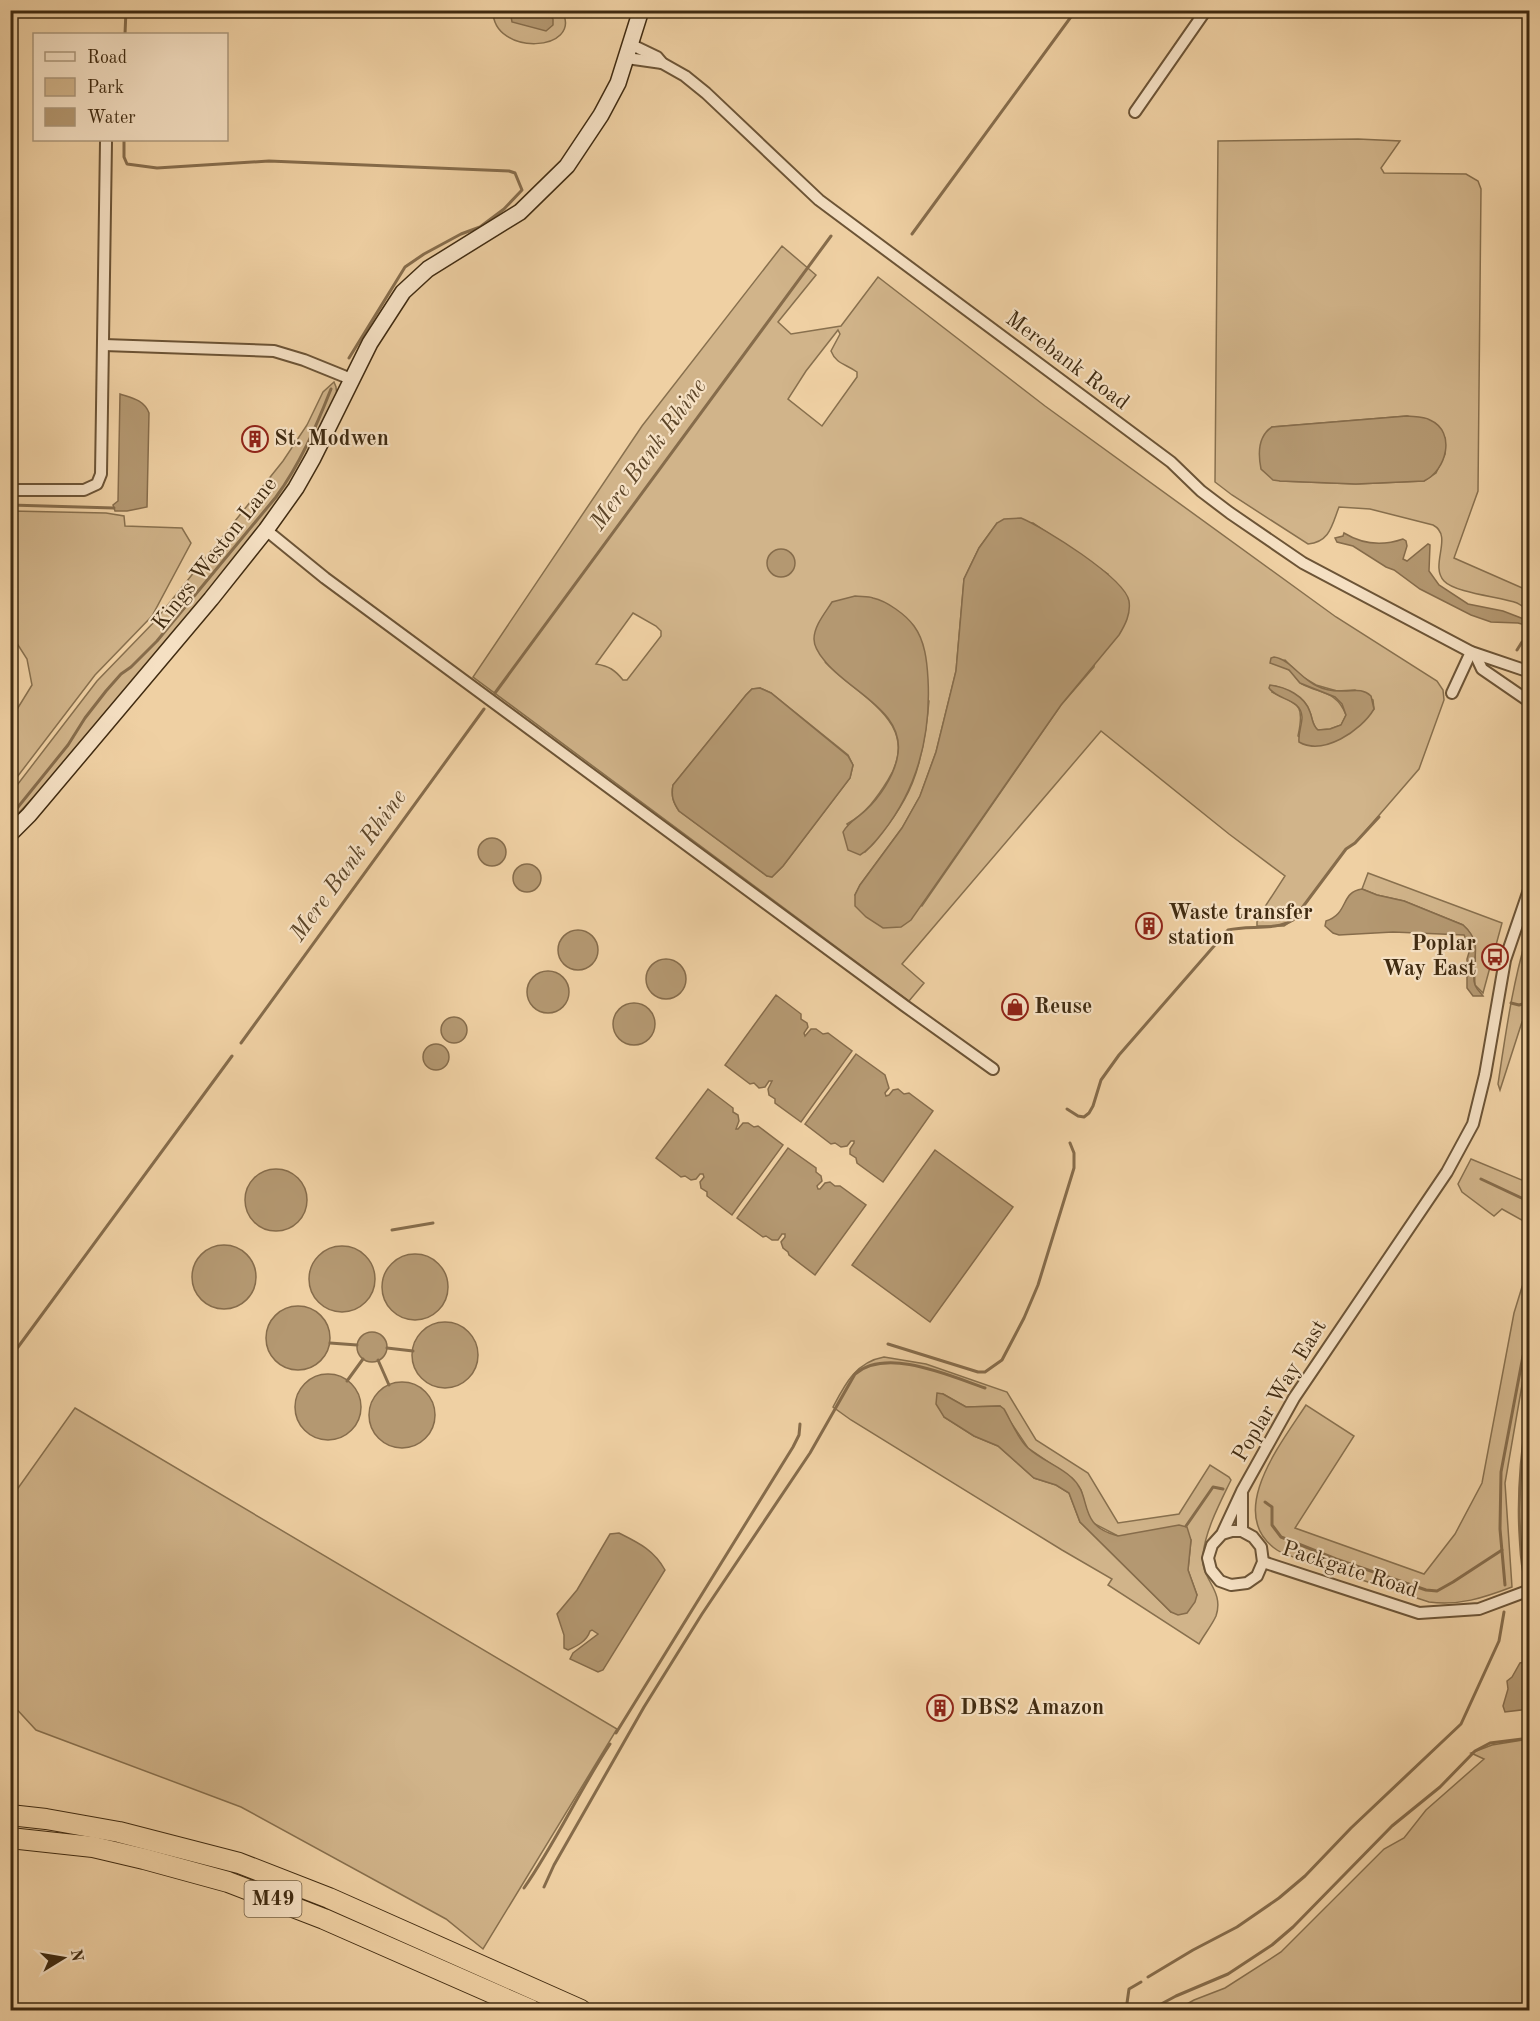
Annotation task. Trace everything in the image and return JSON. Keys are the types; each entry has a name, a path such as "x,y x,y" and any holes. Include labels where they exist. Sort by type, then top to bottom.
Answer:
{"highway":[{"path":"10,1802 121,1821 186,1848"},
{"name":"M49","path":"10,1815 119,1832 238,1863 329,1898 581,2010"},
{"name":"M49","path":"10,1838 93,1847 228,1882 324,1919 531,2010"}],"street":[{"name":"Kings Weston Lane","path":"10,834 29,816 130,697 266,530 296,488 370,343 403,292 428,268 520,212 567,166 601,115 618,83 641,10"},
{"path":"1135,112 1206,10"},
{"name":"Merebank Road","path":"629,52 657,57 662,63 685,76 819,200 1171,462 1201,491 1230,513 1303,563 1473,653 1530,672"},
{"path":"10,490 84,490 97,484 101,474 106,142"},
{"path":"104,345 274,351 351,379"},
{"path":"266,530 335,585 993,1069"},
{"name":"Merebank Road","path":"1473,653 1482,669 1530,702"},
{"path":"1452,693 1473,653"},
{"name":"Poplar Way East","path":"1263,1562 1257,1576 1247,1583 1231,1585 1220,1581 1211,1570 1209,1558 1212,1545 1222,1534 1242,1491 1294,1398 1447,1172 1473,1124 1485,1075 1505,960 1530,887"},
{"name":"Poplar Way East","path":"1242,1491 1242,1532"},
{"path":"1222,1534 1232,1531 1253,1537 1261,1547 1263,1562"},
{"name":"Packgate Road","path":"1263,1562 1419,1613 1479,1609 1530,1590"}],"green space":[{"path":"493,11 562,11 565,25 560,35 550,41 536,44 521,42 507,36 497,26"},
{"path":"1358,139 1400,141 1381,168 1384,173 1466,174 1478,181 1481,189 1478,491 1454,558 1529,591 1529,610 1517,603 1458,589 1444,581 1439,567 1441,536 1439,530 1433,525 1370,509 1339,507 1326,536 1315,543 1308,544 1215,482 1218,141","holes":["1407,416 1437,425 1445,438 1445,454 1436,473 1424,481 1356,484 1280,481 1272,427"]},
{"path":"782,246 816,275 778,322 791,334 841,326 878,277 1045,406 1336,617 1437,681 1443,690 1444,700 1419,769 1355,843 1346,849 1293,920 1284,926 1257,926 1257,919 1285,876 1101,731 902,964 924,983 909,1001 473,677 642,426","holes":["838,330 840,334 831,351 839,361 857,372 857,377 822,426 788,399 806,371","997,523 1033,523 1108,574 1094,667 1061,705 922,906 855,895 902,828 920,796 936,752 956,671 964,579 979,548","633,613 661,631 661,636 627,680 623,680 611,669 596,664","1285,660 1301,676 1316,685 1337,691 1355,690 1373,700 1374,709 1346,734 1331,742 1312,746 1298,736 1301,717 1298,707 1272,692 1275,686 1291,692 1304,702 1318,730 1341,725 1346,715 1333,697 1302,684 1291,671 1271,663","825,662 929,701 923,746 912,783 894,817 865,852 847,824 860,815 880,793 897,760 898,742 893,726 869,699","760,688 771,693 848,755 853,765 850,778 783,866 772,877 767,876 679,811 672,796 673,785 752,689"]},
{"path":"334,382 337,397 297,476 266,523 48,782 11,821 11,793 97,681 155,621 283,461 307,425 323,392"},
{"path":"11,511 106,513 124,516 125,526 182,528 191,543 152,616 95,675 11,785 11,719 32,685 27,659 11,634"},
{"path":"1368,873 1502,923 1483,993 1475,985 1475,945 1469,931 1463,925 1404,901 1362,889"},
{"path":"1529,929 1529,1021 1522,1022 1500,1090 1498,1084 1510,1006"},
{"path":"1471,1159 1529,1183 1529,1224 1502,1209 1494,1216 1462,1192 1458,1184"},
{"path":"1529,1261 1529,1352 1505,1483 1512,1587 1471,1600 1451,1603 1429,1602 1277,1550 1262,1535 1256,1517 1257,1498 1272,1458 1306,1405 1354,1436 1295,1528 1424,1574 1455,1534 1482,1483 1514,1313 1526,1274 1523,1271"},
{"path":"884,1357 926,1364 1007,1392 1036,1440 1088,1473 1118,1523 1179,1514 1210,1465 1229,1477 1231,1480 1214,1516 1203,1554 1203,1563 1215,1591 1218,1607 1216,1616 1199,1644 1108,1585 1112,1579 833,1407 852,1375 874,1360","holes":["943,1394 966,1407 1000,1406 1028,1448 1072,1478 1081,1490 1089,1519 1093,1523 1118,1536 1191,1540 1188,1570 1197,1595 1171,1612 1080,1522 1069,1493 1056,1485 1034,1478 998,1446 974,1436 944,1417"]},
{"path":"75,1408 617,1729 483,1949 446,1919 241,1807 36,1730 11,1703 11,1498"},
{"path":"1529,1739 1529,2010 1176,2010 1225,1988 1281,1952 1384,1849 1404,1838 1426,1810 1484,1759 1471,1753 1492,1745"}],"water":[{"path":"510,11 546,11 553,19 553,25 546,31 512,22"},
{"path":"120,394 141,402 149,413 147,507 127,511 115,511 113,505 118,501"},
{"path":"1407,416 1427,419 1444,433 1446,442 1443,460 1432,476 1424,481 1356,484 1280,481 1273,480 1261,469 1260,446 1264,435 1272,427"},
{"path":"1021,518 1082,554 1114,580 1129,601 1127,619 1119,635 1061,705 911,920 901,927 883,928 866,917 855,906 855,895 902,828 920,796 936,752 956,671 964,579 979,548 997,523 1004,519"},
{"path":"1344,533 1358,540 1373,543 1388,543 1403,539 1407,546 1403,559 1407,561 1428,544 1430,545 1429,571 1439,585 1468,604 1503,611 1529,621 1529,626 1518,623 1491,622 1471,615 1420,589 1394,570 1353,546 1337,542 1335,538 1343,536"},
{"path":"781,549 791,553 795,563 791,573 781,577 771,573 767,563 771,553"},
{"path":"855,596 871,597 884,602 911,622 923,645 928,679 924,741 913,779 895,815 875,842 860,855 848,850 843,832 881,793 895,766 898,742 894,728 885,715 874,703 834,671 819,653 814,639 818,624 832,602"},
{"path":"1271,658 1285,661 1319,687 1334,691 1367,693 1371,696 1374,709 1351,733 1330,744 1309,746 1299,742 1301,711 1298,706 1273,692 1269,688 1270,685 1288,690 1304,701 1318,730 1341,725 1346,715 1342,704 1335,697 1300,683 1289,670 1270,663"},
{"path":"760,688 771,693 848,756 853,765 850,778 783,866 772,877 767,876 679,811 672,796 673,785 746,695 752,689"},
{"path":"492,838 502,842 506,852 502,862 492,866 482,862 478,852 482,842"},
{"path":"527,864 537,868 541,878 537,888 527,892 517,888 513,878 517,868"},
{"path":"1362,889 1404,901 1463,925 1474,940 1473,977 1476,987 1483,996 1473,996 1467,988 1467,959 1470,949 1464,935 1393,932 1339,935 1325,926 1326,921 1342,909 1350,894"},
{"path":"578,930 586,931 592,936 597,942 597,958 592,964 586,969 578,970 570,969 564,964 559,958 558,950 559,942 564,936 570,931"},
{"path":"666,959 680,965 686,979 680,993 666,999 652,993 646,979 652,965"},
{"path":"548,971 563,977 569,992 563,1007 548,1013 533,1007 527,992 533,977"},
{"path":"776,995 801,1014 801,1019 807,1023 808,1027 804,1033 805,1036 811,1029 816,1029 823,1034 828,1033 852,1051 801,1122 775,1103 775,1099 769,1095 768,1089 772,1081 769,1081 765,1087 759,1088 725,1065"},
{"path":"634,1003 649,1009 655,1024 649,1039 634,1045 619,1039 613,1024 619,1009"},
{"path":"454,1017 464,1020 467,1030 464,1040 454,1043 444,1040 441,1030 444,1020"},
{"path":"436,1044 445,1048 449,1057 445,1066 436,1070 427,1066 423,1057 427,1048"},
{"path":"856,1054 885,1075 889,1088 885,1093 886,1096 898,1089 904,1094 909,1093 933,1111 883,1182 857,1163 856,1158 850,1154 854,1141 841,1147 835,1143 831,1144 805,1124"},
{"path":"708,1089 733,1108 733,1112 738,1115 739,1121 736,1129 743,1123 758,1126 783,1145 732,1215 707,1196 707,1192 701,1188 700,1182 704,1177 703,1174 691,1180 685,1176 681,1177 656,1158"},
{"path":"788,1148 816,1168 822,1181 817,1186 818,1189 830,1182 835,1186 840,1186 866,1205 815,1275 783,1248 781,1242 785,1234 782,1234 778,1240 763,1237 737,1218"},
{"path":"935,1150 1013,1207 930,1322 852,1265"},
{"path":"270,1169 282,1169 298,1178 305,1188 307,1200 305,1212 298,1222 282,1231 270,1231 259,1226 250,1217 245,1206 245,1194 250,1183 259,1174"},
{"path":"224,1245 242,1251 250,1259 256,1277 250,1295 242,1303 224,1309 206,1303 198,1295 192,1277 198,1259 206,1251"},
{"path":"335,1246 349,1246 361,1251 370,1260 375,1279 373,1292 366,1303 349,1312 335,1312 323,1307 314,1298 309,1286 309,1272 314,1260 323,1251"},
{"path":"409,1254 421,1254 433,1259 443,1269 448,1287 446,1300 433,1315 421,1320 409,1320 397,1315 387,1305 382,1293 382,1281 387,1269 397,1259"},
{"path":"292,1306 304,1306 321,1315 328,1326 330,1338 328,1350 321,1361 304,1370 292,1370 280,1365 271,1356 266,1344 266,1332 271,1320 280,1311"},
{"path":"445,1322 457,1325 468,1332 475,1343 478,1355 475,1367 468,1378 457,1385 445,1388 433,1385 422,1378 415,1367 412,1355 415,1343 422,1332 433,1325"},
{"path":"372,1332 383,1336 387,1347 383,1358 372,1362 361,1358 357,1347 361,1336"},
{"path":"328,1374 340,1377 351,1384 358,1395 361,1407 358,1419 351,1430 340,1437 328,1440 316,1437 305,1430 298,1419 295,1407 298,1395 305,1384 316,1377"},
{"path":"402,1382 415,1385 425,1392 432,1402 435,1415 432,1428 425,1438 415,1445 402,1448 389,1445 379,1438 372,1428 369,1415 372,1402 379,1392 389,1385"},
{"path":"937,1393 966,1407 1000,1406 1004,1409 1024,1444 1066,1473 1078,1485 1090,1518 1105,1531 1118,1536 1179,1525 1187,1527 1191,1540 1188,1570 1197,1595 1187,1613 1178,1615 1171,1612 1080,1522 1069,1493 1056,1485 1034,1478 998,1446 974,1436 944,1417 936,1404"},
{"path":"619,1533 651,1552 665,1570 603,1670 598,1672 570,1659 573,1653 598,1634 590,1631 584,1640 568,1650 564,1648 564,1635 557,1614 577,1590 610,1534"},
{"path":"1524,1662 1529,1680 1529,1709 1505,1712 1503,1706 1508,1689 1507,1681 1520,1663"}],"waterway":[{"path":"125,33 126,10"},
{"name":"Mere Bank Rhine","path":"912,234 1076,10"},
{"path":"124,141 124,157 127,164 157,168 269,161 515,173 522,190 504,209 480,227 461,234 405,267 349,358"},
{"name":"Mere Bank Rhine","path":"495,693 831,236"},
{"path":"10,817 68,745 106,691 157,641 276,497 293,472 307,445 331,389"},
{"path":"10,505 114,508"},
{"path":"1517,650 1522,642 1530,641"},
{"name":"Mere Bank Rhine","path":"241,1043 484,709"},
{"path":"1067,1109 1078,1116 1084,1117 1089,1113 1101,1080 1119,1055 1228,930 1278,926 1293,920 1346,849 1355,843 1379,817"},
{"path":"1511,1003 1519,1005 1530,1002"},
{"name":"Mere Bank Rhine","path":"10,1358 232,1056"},
{"path":"888,1344 978,1372 985,1372 1002,1360 1038,1285 1074,1168 1074,1153 1070,1143"},
{"path":"1481,1179 1530,1202"},
{"path":"392,1230 433,1223"},
{"path":"1505,1585 1500,1529 1501,1472 1523,1356 1530,1335"},
{"path":"330,1343 357,1345"},
{"path":"387,1348 413,1351"},
{"path":"347,1381 363,1359"},
{"path":"378,1360 389,1385"},
{"path":"544,1887 554,1865 644,1707 702,1614 810,1453 855,1374 868,1366 901,1363 937,1371 985,1388"},
{"path":"1525,1578 1521,1552 1519,1501 1530,1397"},
{"path":"616,1733 793,1447 799,1435 800,1424"},
{"path":"1186,1526 1213,1487 1223,1489"},
{"path":"1265,1502 1272,1507 1272,1525 1281,1537 1426,1590 1437,1591 1502,1550"},
{"path":"1148,1977 1237,1927 1279,1898 1305,1876 1351,1828 1461,1724 1499,1641 1504,1612"},
{"path":"1150,2010 1176,1996 1228,1974 1272,1945 1293,1927 1392,1826 1440,1787 1475,1751 1490,1743 1530,1738"},
{"path":"524,1888 547,1853 610,1744"},
{"path":"1126,2010 1129,1989 1141,1982"}],"place":[{"name":"St. Modwen","path":"255,439"},
{"name":"Waste transfer station","path":"1149,926"},
{"name":"Poplar Way East","path":"1495,957"},
{"name":"Reuse","path":"1015,1007"},
{"name":"DBS2 Amazon","path":"940,1708"}]}
